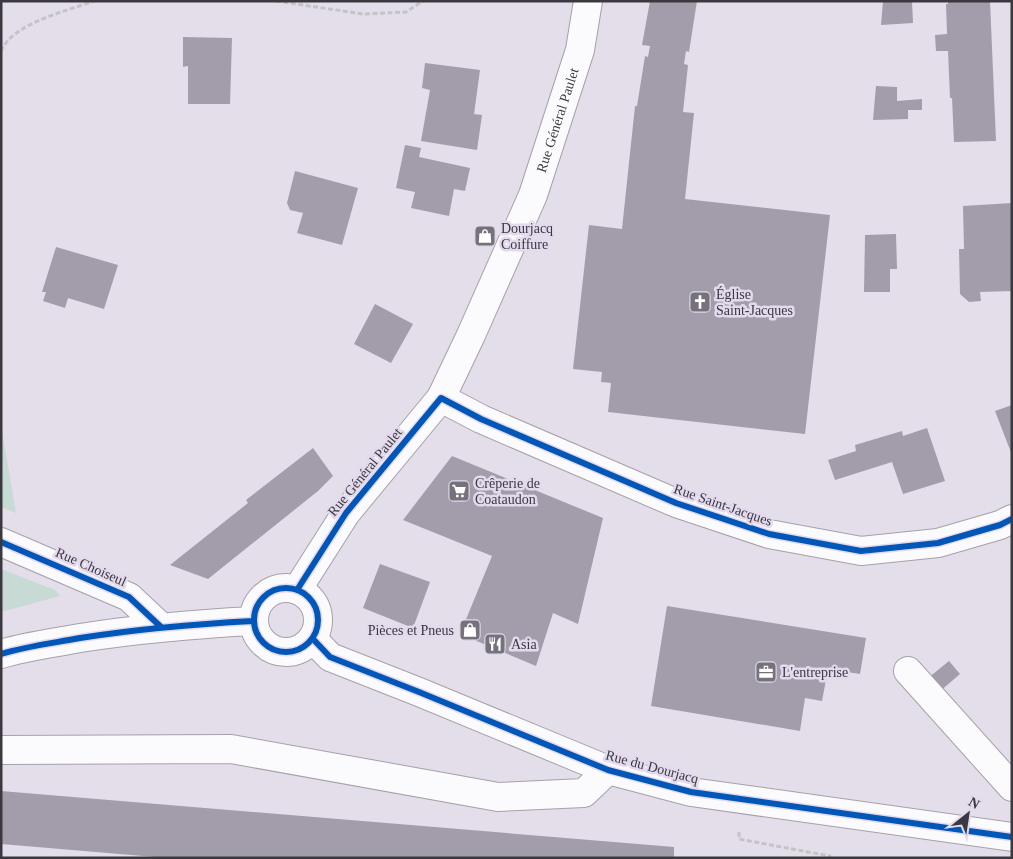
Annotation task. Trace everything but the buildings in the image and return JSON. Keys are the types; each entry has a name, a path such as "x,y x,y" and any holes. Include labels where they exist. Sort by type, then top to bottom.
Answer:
{"street":[{"name":"Rue Général Paulet","path":"297,590 346,513 441,398 533,195 580,50 588,1"},
{"name":"Rue Saint-Jacques","path":"441,398 481,419 676,503 768,534 861,551 938,544 1000,525 1012,519"},
{"name":"Rue Choiseul","path":"1,542 129,597 162,627"},
{"path":"281,588 297,590 313,601 319,620 313,639 302,648 290,652 276,651 264,645 256,634 253,621 256,605 267,593 281,588"},
{"path":"1,654 22,647 162,627 253,621"},
{"name":"Rue du Dourjacq","path":"313,639 330,657 608,770 692,792 1012,837"},
{"path":"908,671 1012,787"},
{"path":"1,750 231,749 498,797 584,793 608,770"}],"path":[{"path":"1,51 5,42 28,26 94,1"},
{"path":"276,1 363,14 406,12 423,1"}],"shaded area":[{"path":"1,425 16,513 1,507"},
{"path":"1,569 55,590 60,596 1,612"}],"cycle path":[{"path":"297,590 346,513 441,398 481,419 676,503 769,534 861,551 938,543 1000,525 1012,519"},
{"path":"1,542 129,597 161,627"},
{"path":"280,588 292,588 309,597 316,608 318,620 316,632 309,643 292,652 280,652 268,647 259,638 254,626 254,614 259,602 268,593 280,588"},
{"path":"1,654 41,645 123,632 253,621"},
{"path":"313,639 330,657 608,770 691,792 1012,837"}],"place":[{"name":"Dourjacq Coiffure","path":"485,236"},
{"name":"Église Saint-Jacques","path":"700,302"},
{"name":"Crêperie de Coataudon","path":"459,491"},
{"name":"Pièces et Pneus","path":"470,630"},
{"name":"Asia","path":"495,644"},
{"name":"L'entreprise","path":"766,672"}]}
